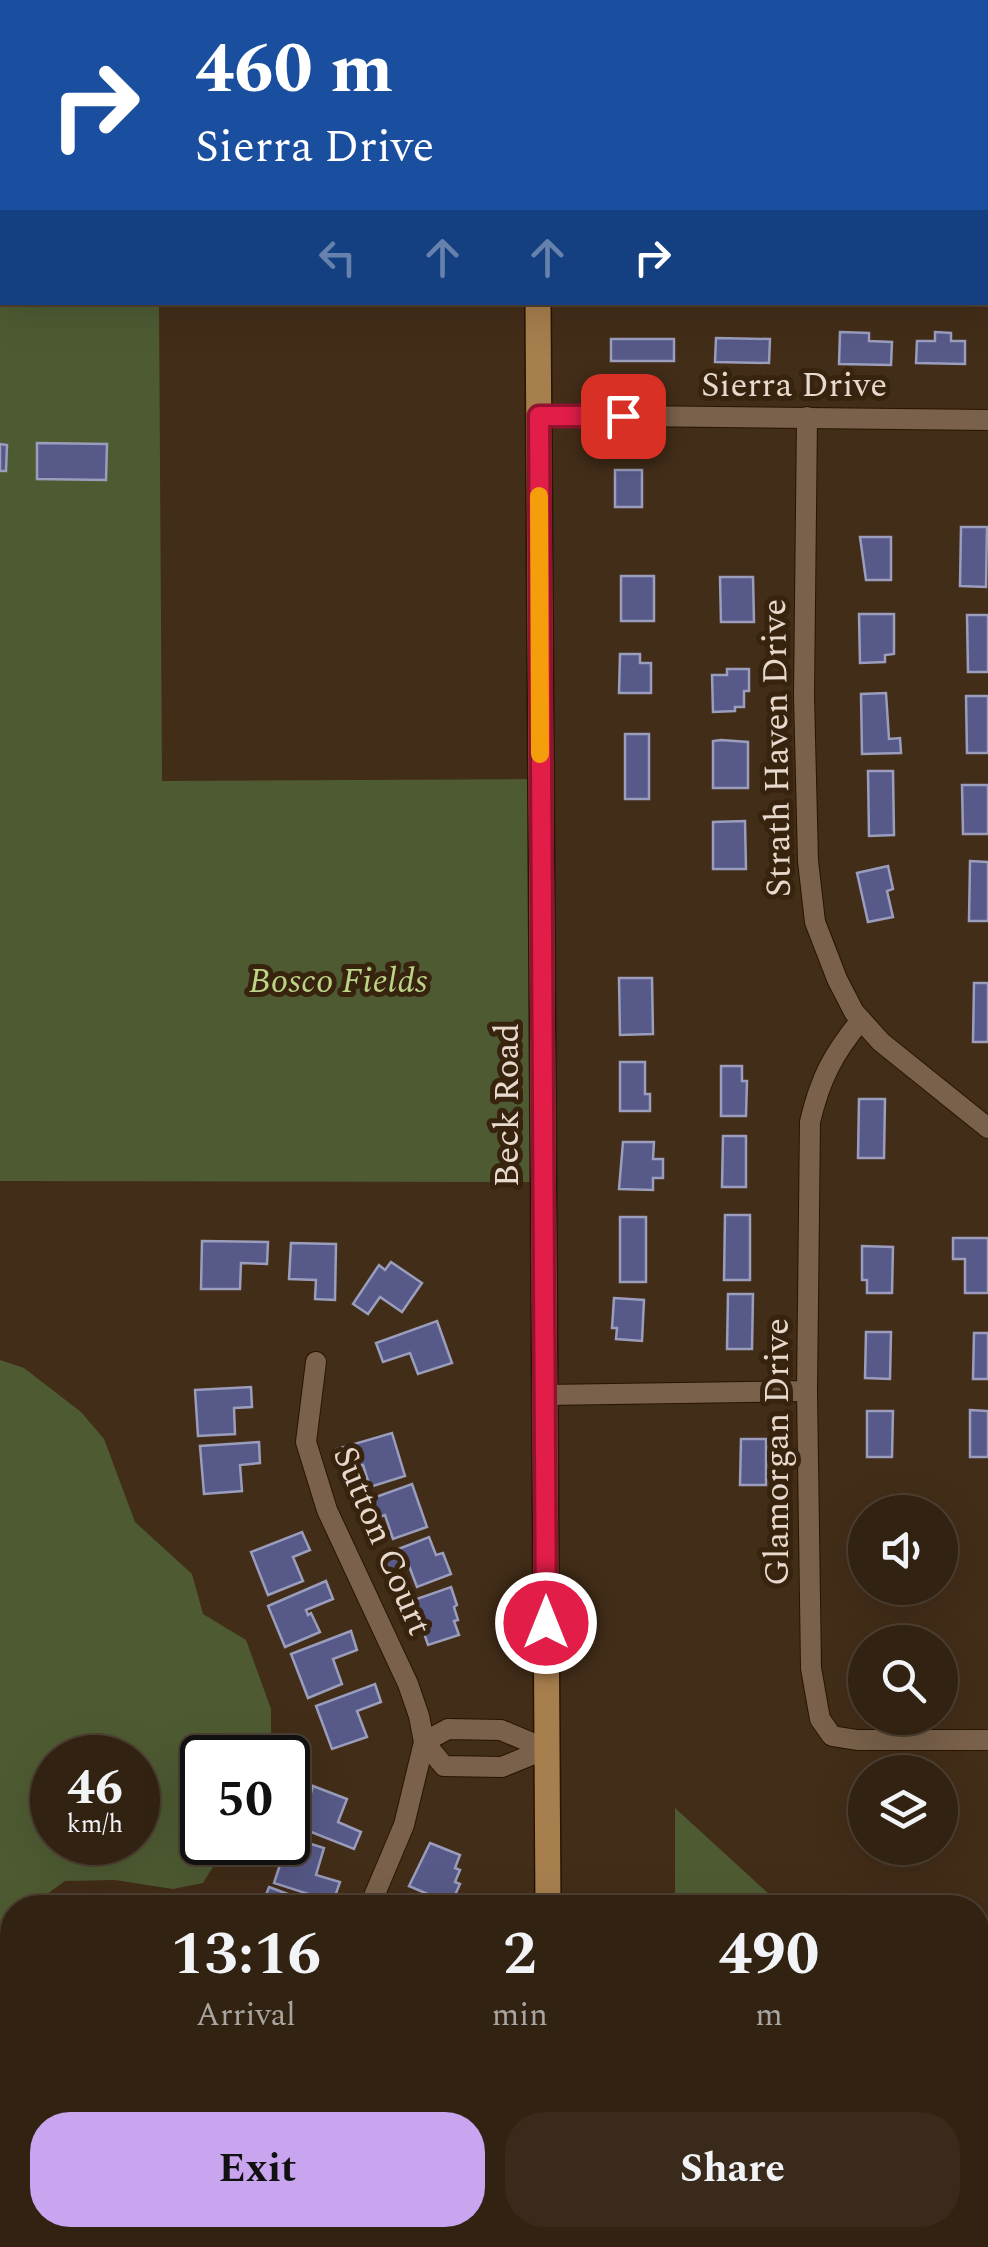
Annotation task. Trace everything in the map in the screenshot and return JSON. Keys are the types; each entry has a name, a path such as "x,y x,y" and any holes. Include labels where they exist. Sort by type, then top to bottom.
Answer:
{"main road":[{"name":"Beck Road","path":"538,305 548,1895"}],"street":[{"name":"Sierra Drive","path":"539,416 988,420"},
{"name":"Strath Haven Drive","path":"807,417 804,696 808,862 815,922 837,978 880,1042 988,1128"},
{"name":"Glamorgan Drive","path":"862,1020 835,1052 818,1089 810,1122 806,1391 811,1668 820,1719 832,1736 856,1740 988,1740"},
{"name":"Sutton Court","path":"316,1362 306,1442 327,1510 408,1684 420,1716 424,1742 404,1825 374,1895"},
{"path":"545,1395 806,1391"},
{"path":"448,1729 501,1730 546,1749 502,1766 444,1766 424,1742 448,1729"}],"green space":[{"name":"Bosco Fields","path":"0,305 159,305 162,781 538,779 541,1182 0,1181"},
{"path":"0,1360 24,1368 81,1412 104,1439 135,1522 192,1574 203,1614 246,1640 271,1709 271,1735 180,1735 180,1865 214,1865 203,1883 173,1889 115,1880 65,1881 46,1895 0,1895"},
{"path":"675,1808 770,1895 675,1895"}],"building":[{"path":"840,332 869,333 869,341 892,342 891,365 839,364"},
{"path":"935,332 951,333 951,341 965,341 965,364 916,363 917,341 935,341"},
{"path":"716,338 770,339 769,363 715,362"},
{"path":"611,339 674,339 674,361 611,361"},
{"path":"37,443 107,444 106,480 37,479"},
{"path":"0,444 7,445 6,471 0,471"},
{"path":"615,470 642,470 642,507 615,507"},
{"path":"961,527 987,527 986,587 960,586"},
{"path":"860,537 891,537 891,580 866,580"},
{"path":"621,576 654,576 654,621 621,621"},
{"path":"720,577 753,577 754,622 721,622"},
{"path":"859,614 894,614 894,654 885,655 885,662 860,663"},
{"path":"967,615 988,615 988,672 968,672"},
{"path":"620,654 640,654 640,663 651,663 651,693 619,693"},
{"path":"727,669 749,669 744,707 713,712 712,675 727,675"},
{"path":"886,693 889,739 900,738 901,753 862,754 861,694"},
{"path":"966,696 988,696 988,753 967,753"},
{"path":"625,734 649,734 649,799 625,799"},
{"path":"713,741 748,742 748,788 713,788"},
{"path":"868,771 893,771 894,835 869,836"},
{"path":"962,785 988,785 988,834 963,834"},
{"path":"745,821 746,869 713,869 713,822"},
{"path":"970,861 988,862 988,921 969,921"},
{"path":"888,866 893,889 887,891 893,917 868,922 857,873"},
{"path":"619,978 652,978 653,1034 620,1035"},
{"path":"974,983 988,983 988,1042 973,1042"},
{"path":"620,1062 645,1062 645,1094 650,1094 650,1111 620,1111"},
{"path":"721,1066 742,1066 742,1081 747,1081 746,1116 721,1116"},
{"path":"859,1099 885,1099 884,1158 858,1158"},
{"path":"723,1136 746,1136 746,1187 722,1187"},
{"path":"623,1142 654,1142 653,1159 663,1159 663,1178 653,1178 653,1190 619,1189"},
{"path":"725,1215 750,1215 750,1280 724,1280"},
{"path":"620,1217 646,1217 646,1282 620,1282"},
{"path":"953,1238 988,1238 988,1293 965,1293 965,1259 953,1259"},
{"path":"202,1241 268,1242 267,1264 241,1263 240,1289 201,1289"},
{"path":"291,1243 336,1244 335,1300 315,1299 316,1280 289,1279"},
{"path":"862,1246 893,1247 892,1293 867,1293 867,1280 862,1280"},
{"path":"391,1262 422,1283 402,1312 380,1297 368,1314 353,1304 379,1265 385,1270"},
{"path":"728,1294 753,1294 752,1349 727,1349"},
{"path":"614,1298 644,1300 642,1341 616,1339 617,1328 612,1328"},
{"path":"437,1321 452,1363 418,1374 410,1353 383,1362 376,1343"},
{"path":"866,1332 891,1332 890,1379 865,1378"},
{"path":"974,1333 988,1333 988,1379 973,1379"},
{"path":"251,1387 252,1407 234,1408 235,1434 198,1436 195,1390"},
{"path":"970,1410 988,1411 988,1457 970,1457"},
{"path":"867,1411 893,1411 892,1457 867,1457"},
{"path":"392,1433 405,1476 370,1487 363,1465 344,1470 337,1449"},
{"path":"741,1439 766,1439 766,1485 740,1485"},
{"path":"259,1442 260,1463 240,1465 242,1491 204,1494 200,1446"},
{"path":"412,1484 427,1527 393,1539 385,1515 365,1522 359,1503"},
{"path":"302,1532 310,1550 293,1557 303,1581 268,1595 251,1552"},
{"path":"429,1537 436,1555 443,1553 451,1574 417,1587 409,1566 390,1574 383,1555"},
{"path":"326,1581 333,1599 306,1610 320,1632 285,1647 268,1606"},
{"path":"451,1587 459,1635 428,1645 408,1602"},
{"path":"351,1631 357,1650 333,1659 342,1684 308,1698 291,1654"},
{"path":"375,1684 381,1702 357,1711 367,1737 332,1749 316,1706"},
{"path":"313,1786 347,1799 338,1822 361,1832 354,1849 310,1832"},
{"path":"430,1843 460,1855 455,1882 460,1884 455,1895 430,1895 409,1886"},
{"path":"310,1844 324,1848 316,1875 340,1882 335,1895 311,1895 274,1883 280,1865 310,1865"},
{"path":"269,1887 291,1895 266,1895"}],"slow traffic":[{"path":"539,496 540,754"}],"route":[{"path":"546,1623 539,416 623,416"}]}
